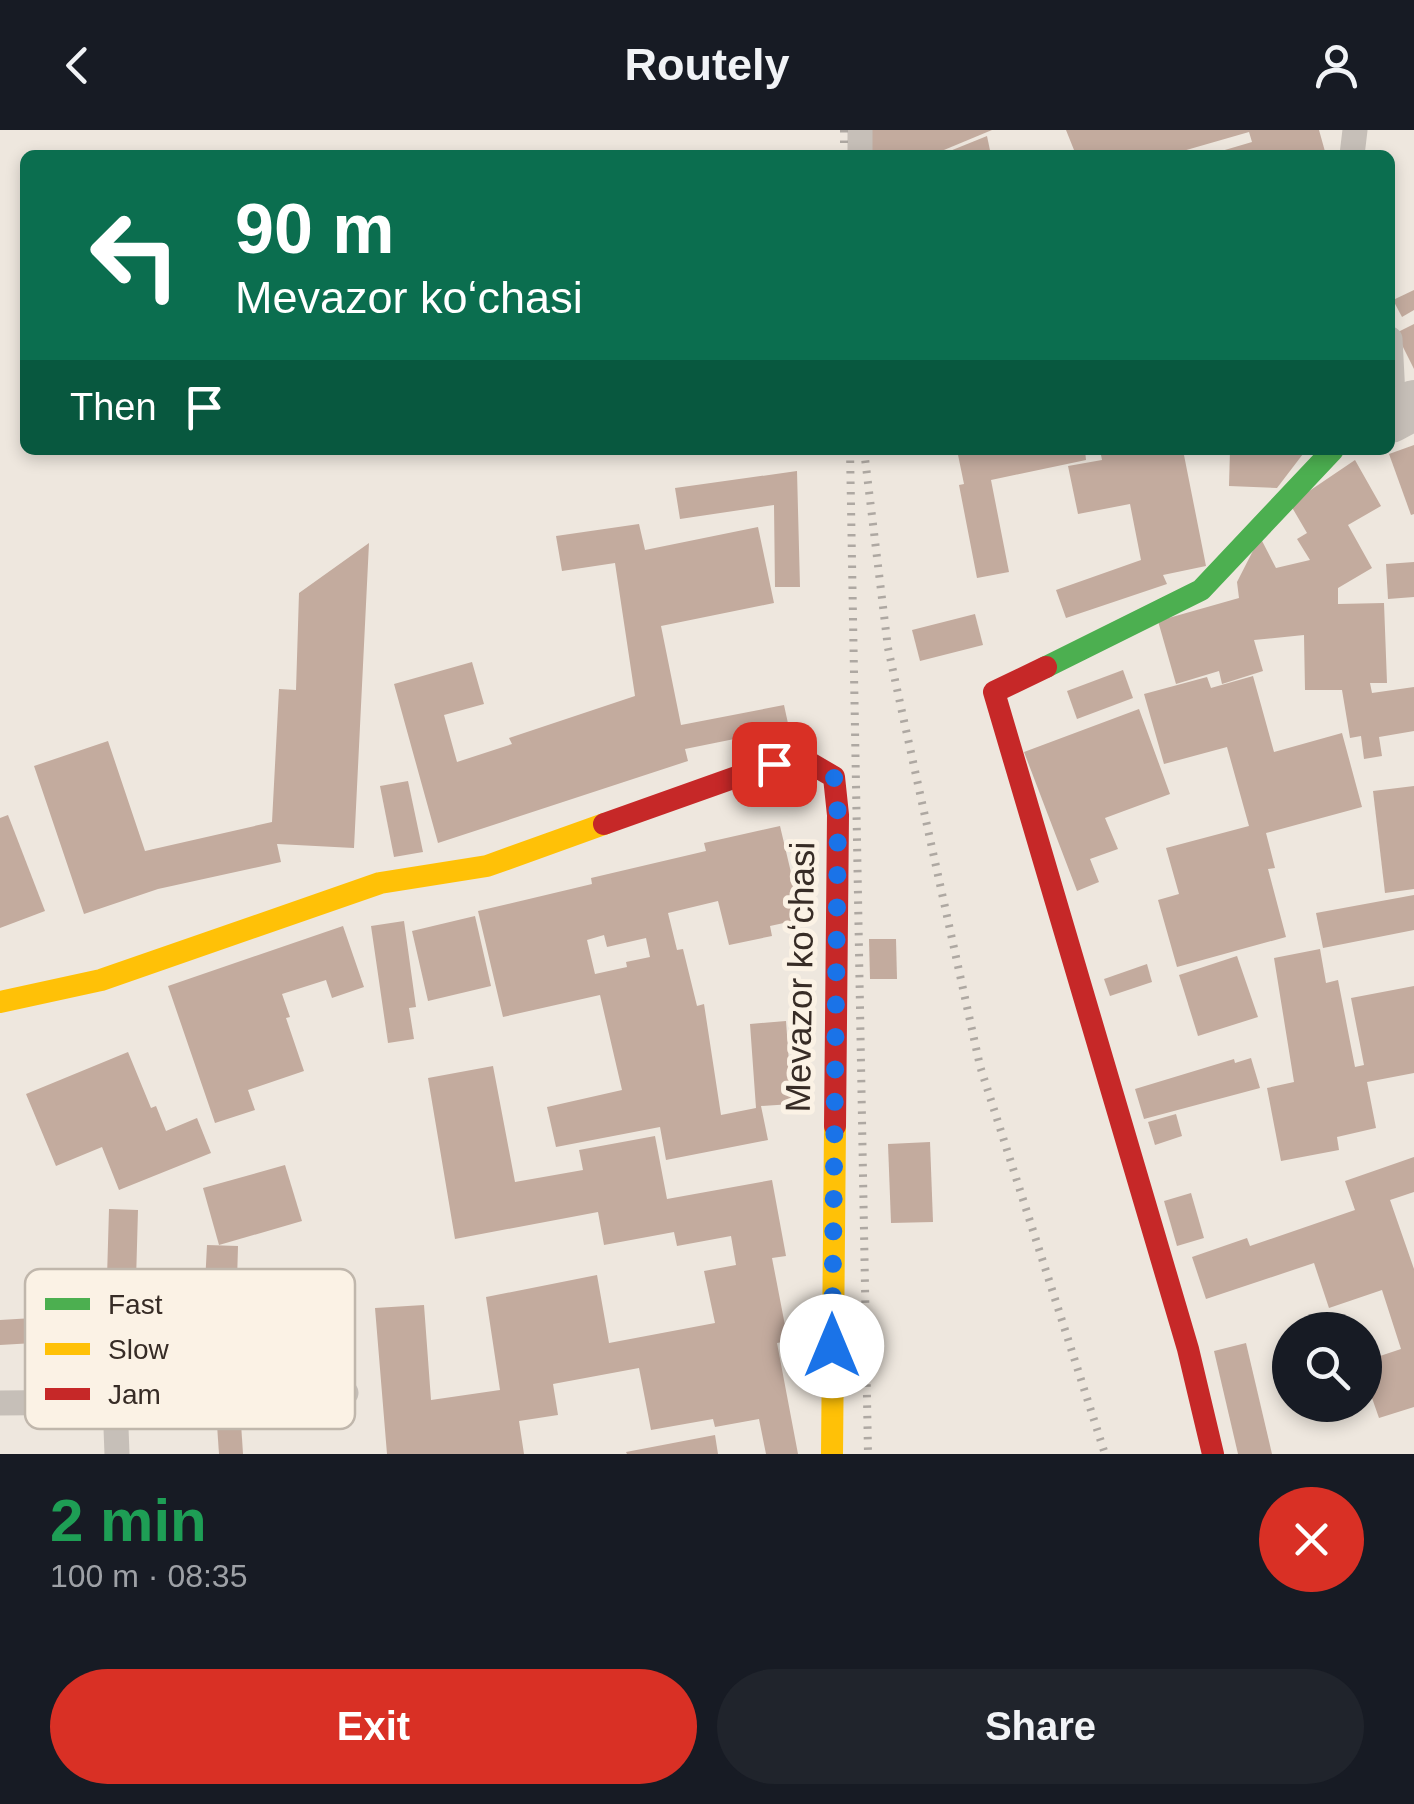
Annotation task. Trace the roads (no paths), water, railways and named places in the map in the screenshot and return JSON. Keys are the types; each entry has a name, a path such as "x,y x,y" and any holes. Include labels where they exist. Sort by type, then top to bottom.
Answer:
{"street":[{"path":"1213,1454 1188,1349 994,692 1200,590 1329,455"},
{"name":"Mevazor koʻchasi","path":"0,1002 101,980 380,882 487,866 774,764 810,763 834,777 838,815 832,1454"}],"lane":[{"path":"1395,380 1399,413"},
{"path":"0,1403 25,1403"},
{"path":"116,1429 117,1454"}],"railway":[{"path":"844,130 844,150"},
{"path":"850,455 868,1454"},
{"path":"865,455 888,648 980,1066 1105,1454"}]}
